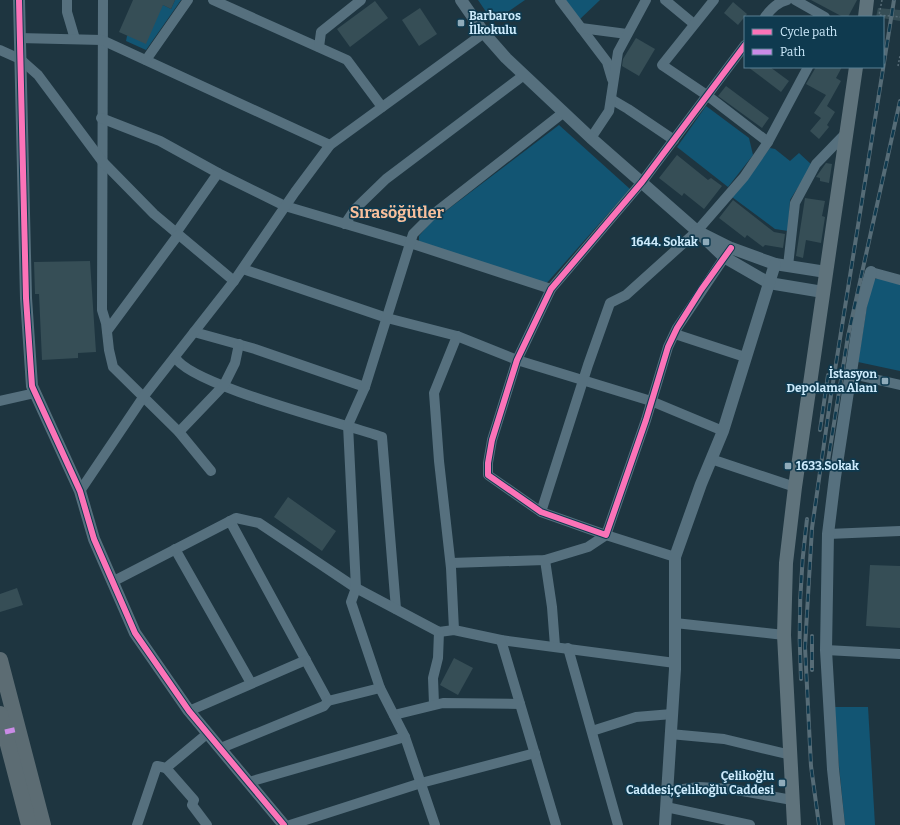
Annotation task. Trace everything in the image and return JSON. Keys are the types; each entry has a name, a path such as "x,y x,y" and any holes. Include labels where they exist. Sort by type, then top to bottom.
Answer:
{"main road":[{"path":"865,16 868,0"},
{"path":"794,825 784,635 786,563 795,487 856,68"},
{"path":"0,660 43,825"},
{"path":"0,714 2,733 30,825"}],"street":[{"path":"19,0 26,298 32,386 80,491 94,539 135,633 189,711 284,825"},
{"path":"67,0 67,12 75,39"},
{"path":"103,0 101,118 102,310 114,367 179,432 211,471"},
{"path":"146,60 188,0"},
{"path":"213,0 319,46 347,60 382,107"},
{"path":"319,46 321,32 361,0"},
{"path":"461,0 484,32 506,58 524,76 591,138 697,231 769,283 823,292"},
{"path":"560,0 607,62 613,84"},
{"path":"591,138 609,111 618,52 646,0"},
{"path":"664,0 694,24"},
{"path":"714,0 662,65 708,96 768,142"},
{"path":"766,16 770,10 787,0"},
{"path":"795,0 823,16"},
{"path":"581,28 627,34"},
{"path":"80,491 144,396 243,269 285,206 330,146 484,32"},
{"path":"19,38 102,40 330,146"},
{"path":"675,557 541,512 488,476 488,464 492,440 517,360 552,290 642,182 744,46"},
{"path":"0,50 20,59 38,75 102,161 154,214 234,281"},
{"path":"541,512 583,379 610,303 626,295 697,231 744,177 768,142 807,68"},
{"path":"345,224 354,209 386,179 524,76"},
{"path":"610,99 628,109 674,140"},
{"path":"435,825 405,737 380,688 351,602 356,588 348,425 365,386 413,234 431,216 564,112"},
{"path":"101,118 160,141 285,206 410,243 552,290"},
{"path":"788,266 795,203 816,164 846,133"},
{"path":"107,330 177,234 218,172"},
{"path":"727,252 775,264 826,272"},
{"path":"451,563 545,560 588,547 606,535 652,401 668,347 727,252"},
{"path":"665,825 675,663 675,557 723,430 775,264"},
{"path":"243,269 387,318 457,336 517,360 652,401 723,430"},
{"path":"839,825 833,769 826,650 828,534 835,477 852,374 861,306 871,272 900,280"},
{"path":"194,332 239,344 365,386"},
{"path":"675,334 745,357"},
{"path":"454,630 451,563 439,461 434,393 457,336"},
{"path":"179,432 224,385 235,363 239,344"},
{"path":"175,356 178,363 198,375 293,411 348,425 382,437 396,610"},
{"path":"852,374 900,385"},
{"path":"0,401 35,393"},
{"path":"711,460 795,487"},
{"path":"112,582 236,518 259,523 356,588 439,632 454,630 501,640 675,663"},
{"path":"230,521 328,701"},
{"path":"828,534 900,531"},
{"path":"175,549 251,683"},
{"path":"545,560 552,607 554,646"},
{"path":"675,623 784,635"},
{"path":"434,704 433,678 438,658 439,632"},
{"path":"501,640 556,825"},
{"path":"568,648 618,825"},
{"path":"826,650 900,654"},
{"path":"189,711 306,660"},
{"path":"221,748 324,706 328,701 380,688"},
{"path":"394,715 443,703 520,704"},
{"path":"592,730 636,717 672,714"},
{"path":"166,768 208,733"},
{"path":"670,734 724,739 791,755"},
{"path":"249,782 405,737"},
{"path":"290,825 421,783 534,753"},
{"path":"138,825 157,766 166,768 194,800 192,805 207,825"},
{"path":"667,791 699,787 724,788 792,800"},
{"path":"666,807 750,825"}],"path":[{"path":"879,16 882,0"},
{"path":"884,16 900,17"},
{"path":"898,66 900,56"}],"shaded area":[{"path":"175,0 181,0 146,50 126,41 127,36 163,5 171,9"},
{"path":"478,0 525,0 493,22"},
{"path":"565,0 600,0 579,20"},
{"path":"706,106 749,138 753,155 728,187 677,147"},
{"path":"559,125 630,189 545,285 419,243 419,236 430,223"},
{"path":"770,148 775,149 790,161 799,153 812,165 790,200 788,231 775,229 732,197"},
{"path":"878,278 900,284 900,371 858,362 871,281"},
{"path":"833,707 868,707 875,825 845,825"}],"building":[{"path":"133,0 175,0 171,9 163,5 146,44 119,32"},
{"path":"811,0 857,0 849,16 841,16"},
{"path":"375,1 388,18 350,47 337,29"},
{"path":"733,2 747,14 738,25 724,13"},
{"path":"420,8 437,34 419,46 402,20"},
{"path":"878,8 900,10 900,21 884,18 884,16 876,16"},
{"path":"636,38 655,49 639,76 622,66 623,59"},
{"path":"749,68 771,68 789,81 781,92"},
{"path":"815,68 841,68 836,78 841,81 827,106 835,112 827,125 829,127 819,139 810,131 821,118 814,113 826,95 806,84"},
{"path":"726,86 769,118 762,128 718,96"},
{"path":"677,155 708,180 711,178 722,186 704,209 684,193 682,196 659,178"},
{"path":"826,163 832,164 829,183 820,181 820,178 816,177"},
{"path":"805,198 825,201 822,216 825,217 821,243 806,240 803,258 796,256"},
{"path":"733,200 774,232 785,234 783,248 765,245 763,247 747,235 745,238 719,218"},
{"path":"90,261 96,352 78,353 78,358 42,360 39,294 35,294 34,262"},
{"path":"288,497 336,531 322,551 274,517"},
{"path":"870,565 900,566 900,628 866,626"},
{"path":"17,588 23,605 0,612 0,594"},
{"path":"454,658 473,668 458,695 440,685"}],"railway":[{"path":"884,63 894,0"},
{"path":"819,825 811,766 805,647 812,528 831,395 883,68"},
{"path":"827,467 848,336 900,101"},
{"path":"820,430 828,375"},
{"path":"801,679 800,599 807,519"},
{"path":"812,636 812,670"}],"marked path":[{"path":"5,732 18,729"}],"cycle path":[{"path":"19,0 26,298 32,386 80,491 94,539 135,633 189,711 284,825"},
{"path":"731,248 701,290 677,328 668,347 646,420 606,535 541,512 488,475 488,463 492,440 517,360 551,289 642,182 744,46"}],"place":[{"name":"Barbaros İlkokulu","path":"461,23"},
{"name":"1644. Sokak","path":"706,242"},
{"name":"İstasyon Depolama Alanı","path":"885,381"},
{"name":"1633.Sokak","path":"788,466"},
{"name":"Çelikoğlu Caddesi;Çelıkoğlu Caddesi","path":"782,783"}],"district":[{"name":"Sırasöğütler","path":"397,212"}]}
